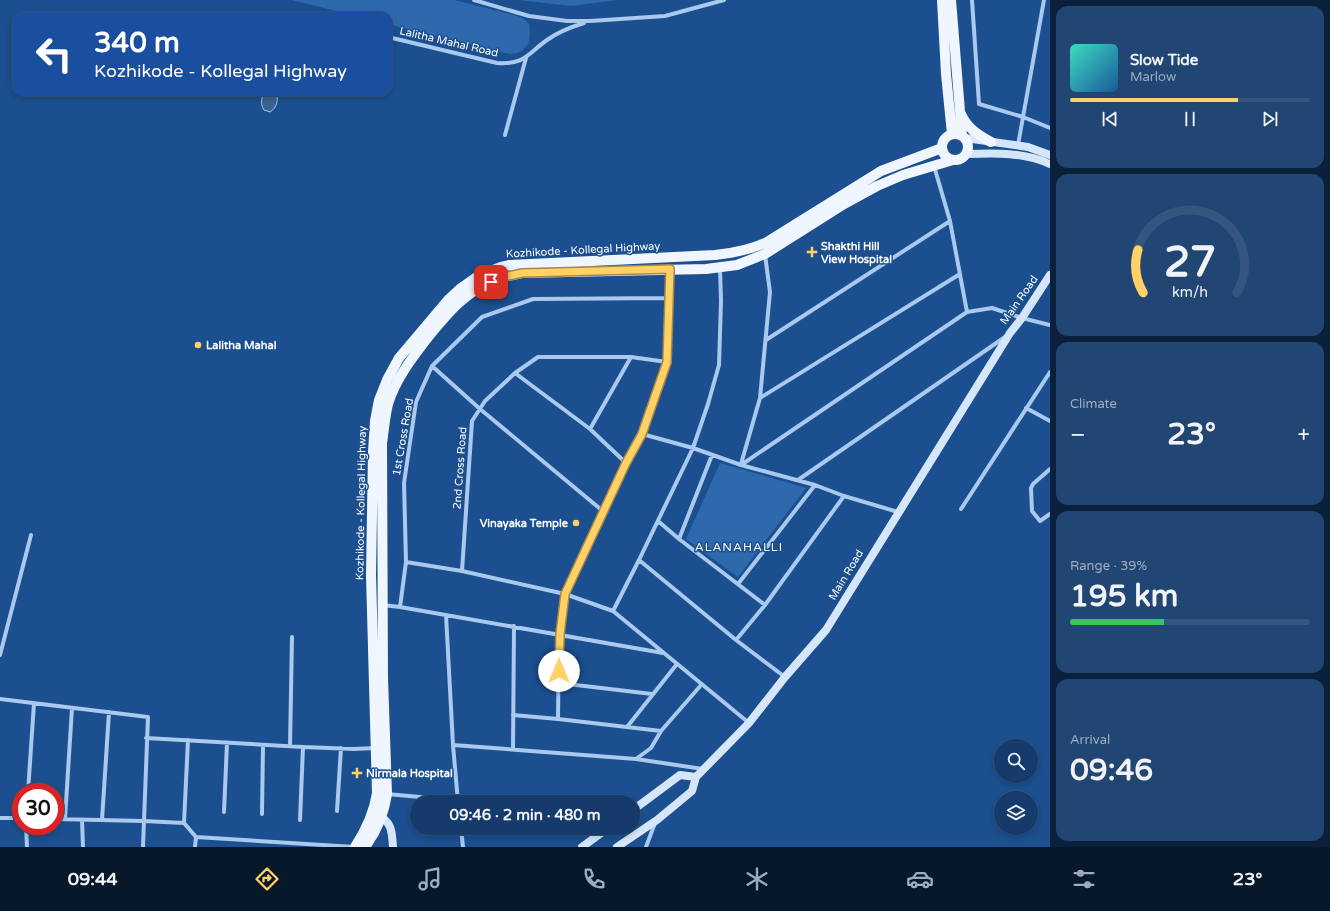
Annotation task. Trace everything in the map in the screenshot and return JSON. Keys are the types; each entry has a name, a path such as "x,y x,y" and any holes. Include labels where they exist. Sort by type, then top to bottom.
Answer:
{"main road":[{"path":"919,156 929,149 942,136 946,128 949,102 942,0"},
{"path":"951,0 960,112 960,136"},
{"path":"949,102 960,136 969,146 967,154 961,160 953,160 945,156 942,148 944,139 960,136"},
{"path":"960,112 964,121 972,130 991,142"},
{"name":"Kozhikode - Kollegal Highway","path":"365,847 377,828 375,804 380,748 382,443 388,403 396,384 408,364 450,310 466,296 482,286 500,278 522,273 706,269 737,265 764,254 791,232 881,171 942,148"},
{"name":"Kozhikode - Kollegal Highway","path":"356,847 366,829 377,815 385,808 387,794 380,748 371,575 375,421 379,400 387,380 399,358 437,312 452,296 478,276 501,267 524,263 715,256 754,248 791,232 877,186 903,175 953,160"}],"street":[{"name":"Lalitha Mahal Road","path":"474,0 541,18 567,21 665,16 724,0"},
{"path":"972,0 980,104 1023,117 1050,128"},
{"path":"1018,145 1044,0"},
{"name":"Lalitha Mahal Road","path":"392,38 498,63 509,64 526,58 546,40 560,32 590,21"},
{"path":"505,135 526,58"},
{"path":"960,136 1028,147 1050,155"},
{"path":"967,154 1014,154 1028,156 1050,164"},
{"path":"934,166 950,221 967,312"},
{"path":"766,340 950,221"},
{"path":"741,465 760,398 770,292 764,254"},
{"path":"613,611 640,560 693,448 708,404 719,365 721,301 720,267"},
{"path":"558,719 560,634 565,594 626,463 642,434 667,362 670,269"},
{"path":"760,398 960,274"},
{"name":"Main Road","path":"617,847 656,820 692,792 696,777 749,723 785,677 826,630 1010,333 1022,318 1050,275"},
{"name":"1st Cross Road","path":"400,607 406,562 404,482 416,402 432,366 482,317 533,299 669,298"},
{"path":"741,465 967,312 992,308 1050,325"},
{"path":"798,480 1010,333"},
{"name":"2nd Cross Road","path":"462,571 472,421 485,400 515,374 538,357 631,357 667,362"},
{"path":"590,430 631,357"},
{"path":"432,366 480,409 604,512"},
{"path":"961,509 1050,372"},
{"path":"515,374 590,430 626,463"},
{"path":"1026,408 1050,421"},
{"path":"642,434 693,448 741,465 815,485 844,496 898,512"},
{"path":"679,539 712,455"},
{"path":"1050,469 1033,484 1030,499 1032,512 1040,521 1050,514"},
{"path":"738,584 815,485"},
{"path":"736,640 765,604 844,496"},
{"path":"658,521 679,539 765,604"},
{"path":"0,655 0,650 31,535"},
{"path":"640,560 736,640 785,677"},
{"path":"406,562 462,571 565,594 613,611 749,723"},
{"path":"382,605 514,626 664,653"},
{"path":"446,615 453,744 457,795"},
{"path":"513,749 514,626"},
{"path":"290,746 292,637"},
{"path":"627,727 677,664"},
{"path":"559,683 652,694"},
{"path":"636,759 651,748 661,731 702,684"},
{"path":"0,699 148,717 143,847"},
{"path":"29,783 34,703"},
{"path":"72,708 65,819 184,823"},
{"path":"102,820 109,712"},
{"path":"513,715 661,731"},
{"path":"146,738 303,747 380,748"},
{"path":"188,740 184,823 196,837 196,847"},
{"path":"224,812 227,743"},
{"path":"453,744 636,759 704,769"},
{"path":"262,814 263,745"},
{"path":"300,820 303,747"},
{"path":"338,811 341,748"},
{"path":"640,805 680,775 696,777"},
{"path":"387,794 410,796"},
{"path":"377,815 387,820 391,828 393,847"},
{"path":"0,818 12,818"},
{"path":"82,820 83,847"},
{"path":"646,847 656,820"},
{"path":"26,835 27,847"},
{"path":"462,835 463,847"},
{"path":"582,847 598,835"},
{"path":"196,837 356,847"}],"shaded area":[{"path":"292,0 454,0 518,16 525,20 529,24 530,29 529,43 522,51 510,54 392,25 392,12 341,12"},
{"path":"518,0 618,0 571,6"},
{"path":"263,96 277,96 276,106 270,112 264,110 262,106"},
{"path":"720,463 806,488 738,577 686,539"}],"place":[{"name":"Shakthi Hill View Hospital","path":"812,252"},
{"name":"Lalitha Mahal","path":"198,345"},
{"name":"Vinayaka Temple","path":"576,523"},
{"name":"Nirmala Hospital","path":"357,773"}],"district":[{"name":"ALANAHALLI","path":"739,547"}],"route":[{"path":"491,282 500,278 522,273 670,269 667,362 642,434 626,463 565,594 560,634 559,671"}]}
